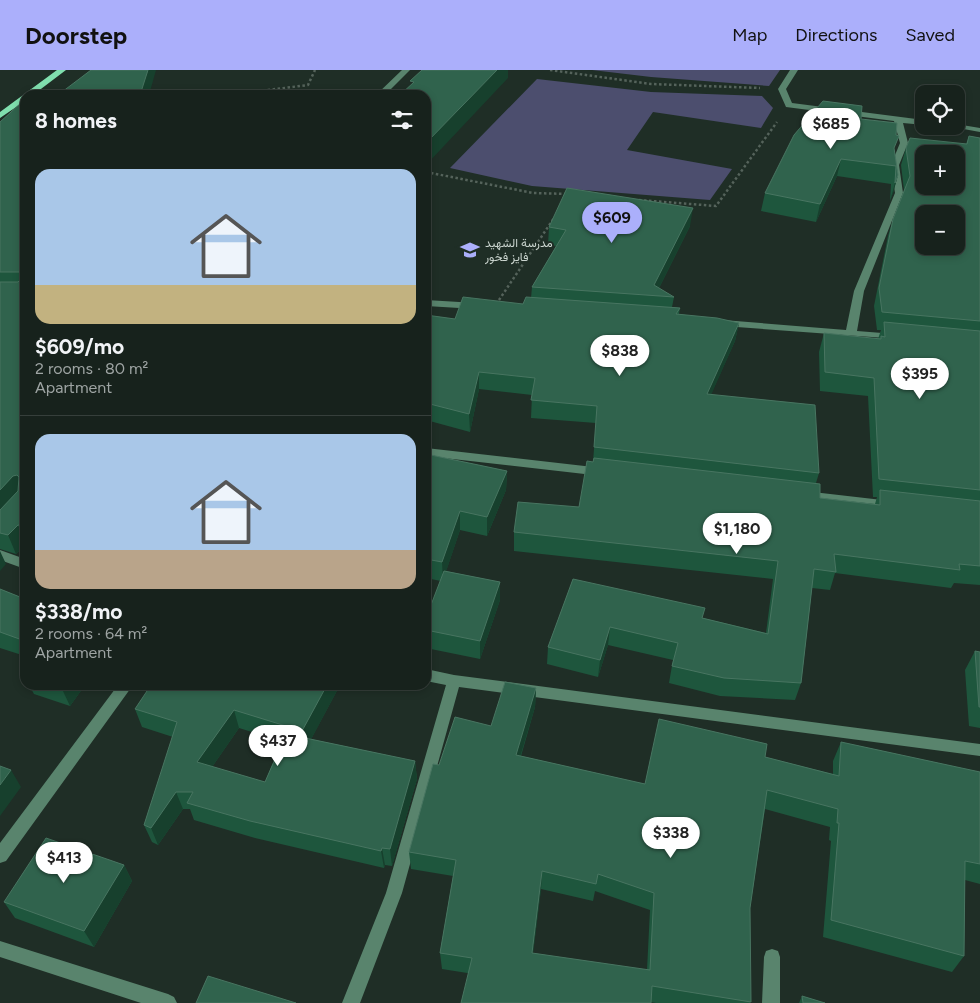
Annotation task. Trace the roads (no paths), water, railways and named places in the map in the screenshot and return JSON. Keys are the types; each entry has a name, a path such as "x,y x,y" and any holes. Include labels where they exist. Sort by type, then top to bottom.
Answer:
{"main road":[{"path":"34,90 62,70"},
{"path":"0,116 20,101"}],"street":[{"path":"385,90 406,70"},
{"path":"794,70 782,89 789,105 915,122"},
{"path":"851,333 859,291 899,193 895,165 904,143 898,120"},
{"path":"965,128 980,130"},
{"path":"431,303 494,308"},
{"path":"708,322 911,338"},
{"path":"431,453 614,474"},
{"path":"792,494 901,506"},
{"path":"0,555 20,562"},
{"path":"431,676 454,681 980,750"},
{"path":"351,1003 394,893 454,681"},
{"path":"0,856 122,690"},
{"path":"0,949 168,1003"},
{"path":"771,1003 772,957"}],"place":[{"name":"مدرسة الشهيد فايز فخور","path":"470,250"}]}
